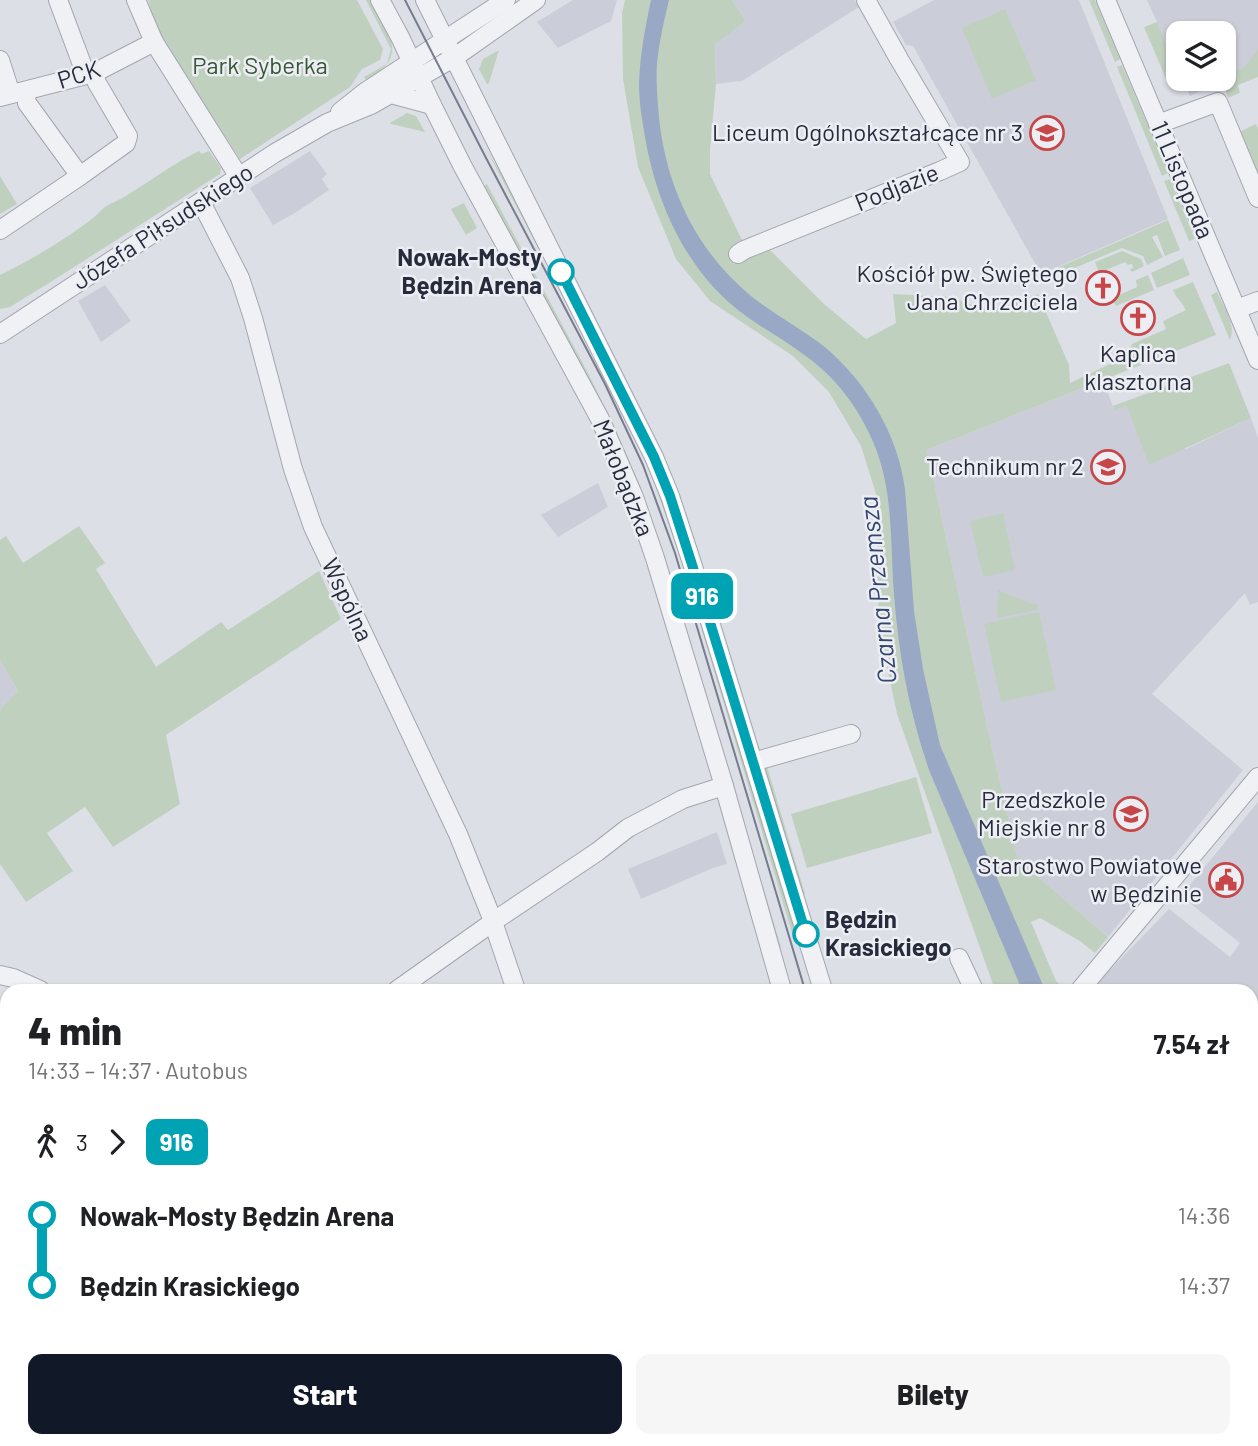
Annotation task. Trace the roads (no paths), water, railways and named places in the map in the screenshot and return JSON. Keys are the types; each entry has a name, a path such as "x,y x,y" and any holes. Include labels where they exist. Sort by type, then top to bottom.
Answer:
{"street":[{"path":"0,230 80,176 126,142 128,136 90,74 58,0"},
{"path":"136,0 153,42 239,177"},
{"name":"Małobądzka","path":"380,0 462,165 595,410 619,461 645,528 724,786 780,984"},
{"name":"Józefa Piłsudskiego","path":"0,334 289,144 327,123 370,105 387,87 415,70 446,40 506,0"},
{"name":"Józefa Piłsudskiego","path":"415,70 455,57 536,0"},
{"name":"Podjazie","path":"738,254 960,162 866,0"},
{"name":"11 Listopada","path":"1106,0 1258,360"},
{"path":"428,5 446,19 475,20"},
{"name":"Małobądzka","path":"428,5 658,468 690,557 821,984"},
{"path":"400,37 387,87 432,105"},
{"name":"PCK","path":"12,94 90,74 153,42"},
{"path":"468,86 468,63 476,43"},
{"path":"0,60 12,94 27,103 80,176"},
{"path":"1158,124 1218,102 1258,198"},
{"name":"Wspólna","path":"201,202 240,278 293,469 313,527 458,834 514,984"},
{"path":"1237,310 1258,301"},
{"path":"753,762 851,734"},
{"path":"1085,984 1258,777"},
{"path":"405,984 628,828 683,799 724,786"},
{"path":"959,958 971,984"},
{"path":"0,975 26,984"}],"water":[{"path":"651,0 669,0 657,63 661,133 674,186 697,234 731,277 751,296 817,341 841,362 867,394 888,430 905,489 914,611 923,669 940,745 1042,984 1019,984 922,748 910,705 899,640 888,499 874,444 853,406 836,383 815,363 725,299 706,279 677,234 656,183 642,119 639,95"}],"tram line":[{"path":"405,0 605,384 643,465 675,553 803,984"}],"place":[{"name":"Liceum Ogólnokształcące nr 3","path":"1047,133"},
{"name":"Nowak-Mosty Będzin Arena","path":"561,272"},
{"name":"Kościół pw. Świętego Jana Chrzciciela","path":"1103,288"},
{"name":"Kaplica klasztorna","path":"1138,318"},
{"name":"Technikum nr 2","path":"1108,467"},
{"name":"Przedszkole Miejskie nr 8","path":"1131,814"},
{"name":"Starostwo Powiatowe w Będzinie","path":"1226,880"},
{"name":"Będzin Krasickiego","path":"806,934"}],"park label":[{"name":"Park Syberka","path":"260,66"}],"water label":[{"name":"Czarna Przemsza","path":"878,590"}]}
